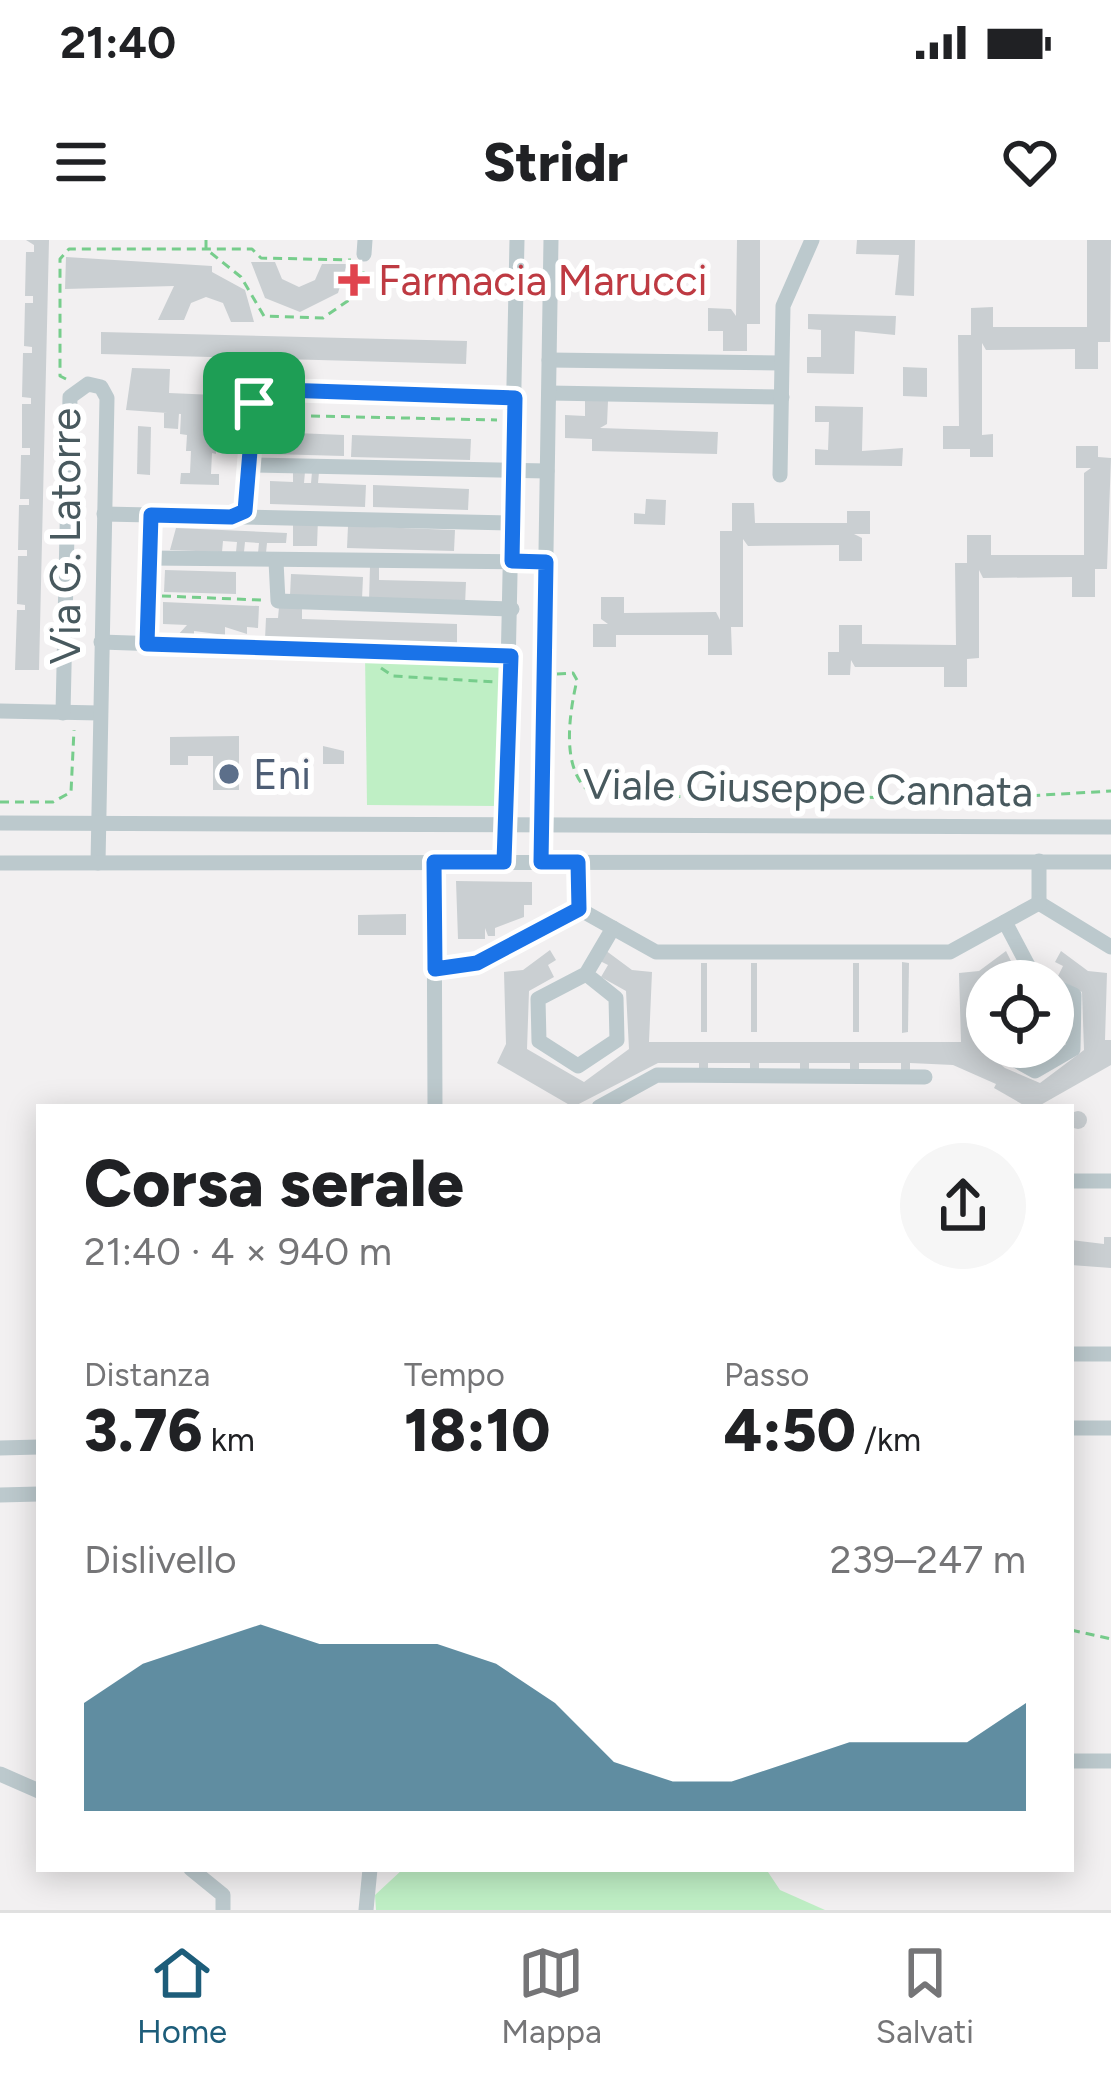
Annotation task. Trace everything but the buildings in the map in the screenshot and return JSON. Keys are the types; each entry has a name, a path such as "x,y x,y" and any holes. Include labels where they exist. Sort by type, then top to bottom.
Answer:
{"street":[{"path":"504,862 517,240"},
{"path":"541,862 551,240"},
{"path":"779,475 783,306 812,240"},
{"path":"549,359 781,364"},
{"name":"Via G. Latorre","path":"70,713 70,397 77,387 100,387 107,398 98,862"},
{"path":"231,517 245,511 253,415 262,392 515,398"},
{"path":"549,393 782,397"},
{"path":"249,464 548,471"},
{"path":"104,514 513,523"},
{"path":"147,644 151,515"},
{"path":"149,558 546,562"},
{"path":"277,561 278,601 512,609"},
{"path":"101,642 511,656"},
{"path":"0,711 100,713"},
{"name":"Viale Giuseppe Cannata","path":"0,823 1111,826"},
{"path":"1039,861 1039,903"},
{"name":"Viale Giuseppe Cannata","path":"0,862 1111,862"},
{"path":"434,862 435,1104"},
{"path":"578,862 579,909"},
{"path":"579,909 656,952 950,952 1039,903"},
{"path":"1039,903 1111,947"},
{"path":"435,969 477,963 579,909"},
{"path":"1004,922 1027,960"},
{"path":"586,974 616,998 617,1040 578,1066 539,1041 538,999 586,974 613,928"},
{"path":"604,1104 657,1075 925,1077"},
{"path":"1074,1181 1111,1181"},
{"path":"1074,1354 1111,1354"},
{"path":"1074,1428 1111,1428"},
{"path":"0,1448 36,1448"},
{"path":"0,1495 36,1494"},
{"path":"1074,1760 1111,1761"},
{"path":"0,1774 36,1790"},
{"path":"195,1872 223,1895 223,1910"},
{"path":"366,1872 366,1910"}],"path":[{"path":"206,240 206,249"},
{"path":"206,249 241,278 264,316 323,318 362,291 365,247"},
{"path":"77,387 60,376 60,259 69,249 252,249 261,259 358,260 365,247"},
{"path":"253,415 514,420"},
{"path":"148,596 278,601"},
{"path":"373,666 393,676 510,681"},
{"path":"544,676 573,674 577,680 571,763 579,783 596,796 1014,798 1111,791"},
{"path":"0,802 53,802 71,792 70,713"},
{"path":"1074,1631 1111,1639"}],"green space":[{"path":"365,654 501,659 496,806 367,805"},
{"path":"400,1872 768,1872 780,1890 825,1910 376,1910 375,1895"}],"place":[{"name":"Farmacia Marucci","path":"354,280"},
{"name":"Eni","path":"229,774"}],"route":[{"path":"283,390 515,398 512,561 546,562 541,862 578,862 579,909 477,963 435,969 434,862 504,862 511,656 147,644 151,515 231,517 245,511 254,403 262,392 283,390"}]}
